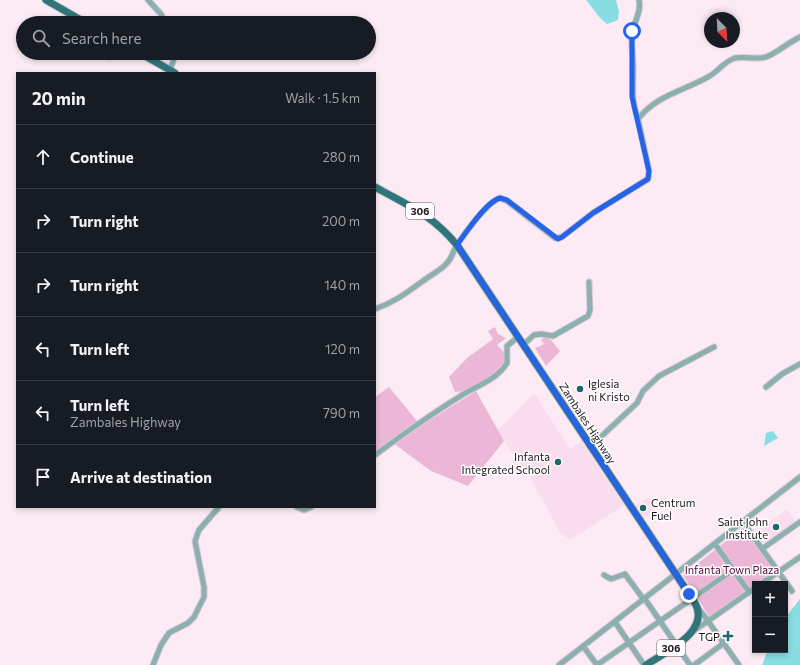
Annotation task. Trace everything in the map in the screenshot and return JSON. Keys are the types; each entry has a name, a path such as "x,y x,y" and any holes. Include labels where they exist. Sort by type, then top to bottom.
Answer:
{"main road":[{"path":"46,0 74,16"},
{"path":"152,60 172,72"},
{"name":"Zambales Highway","path":"376,188 431,218 443,228 457,245 697,607"},
{"name":"306","path":"645,665 691,633 698,620 697,607"}],"street":[{"path":"148,0 159,11 162,16"},
{"path":"376,309 395,301 442,268 450,260 457,245 490,204 497,199 500,198 507,200 558,239 593,213 645,182 649,174 632,97 634,72 632,39 634,24 640,7 639,0"},
{"path":"638,119 656,102 672,92 707,78 731,60 741,57 766,56 800,37"},
{"path":"172,72 175,60"},
{"path":"523,345 534,335 541,334 553,336 588,316 590,310 589,282"},
{"path":"376,454 452,401 477,388 499,372 506,363 507,346 518,337"},
{"path":"590,447 637,403 643,391 659,376 714,347"},
{"path":"766,387 782,374 800,364"},
{"path":"559,665 800,477"},
{"path":"153,665 155,656 165,639 169,634 188,623 194,617 204,597 204,587 195,541 199,530 218,508"},
{"path":"743,522 792,592"},
{"path":"762,550 800,522"},
{"path":"691,633 750,592 715,544"},
{"path":"766,581 800,557"},
{"path":"583,646 597,665 733,570"},
{"path":"604,575 611,580 625,574 660,620 690,665"},
{"path":"697,607 739,665"},
{"path":"615,622 645,665"},
{"path":"694,665 724,643"}],"shaded area":[{"path":"105,60 112,60 110,63"},
{"name":"Infanta Integrated School","path":"534,393 570,449 582,442 624,505 570,540 559,531 529,475 497,431"},
{"path":"649,497 656,511 641,519 634,507"},
{"name":"Saint John Institute","path":"787,509 796,522 765,545 756,532"}],"green space":[{"path":"495,327 498,334 506,338 497,345 506,354 501,368 489,378 475,386 455,392 449,377 467,358 493,339 488,331"},
{"path":"547,335 560,351 546,366 535,348 544,344 541,340"},
{"path":"389,387 417,421 376,450 376,396"},
{"path":"476,391 504,441 468,486 431,471 393,443"},
{"name":"Infanta Town Plaza","path":"744,527 776,571 760,581 752,581 752,588 710,618 683,575"}],"water":[{"path":"586,0 616,0 619,11 618,20 607,24 601,19"},
{"path":"773,431 778,438 764,446 766,433"},
{"path":"800,599 800,665 762,665 767,653 788,653 788,614"}],"place":[{"name":"Iglesia ni Kristo","path":"580,389"},
{"name":"Infanta Integrated School","path":"558,462"},
{"name":"Centrum Fuel","path":"643,508"},
{"name":"Saint John Institute","path":"776,527"},
{"name":"TGP","path":"728,636"}],"route":[{"path":"632,31 634,63 632,97 649,171 648,179 593,213 558,239 524,215 507,200 500,198 497,199 490,204 457,245 488,288 523,345 689,594"}]}
